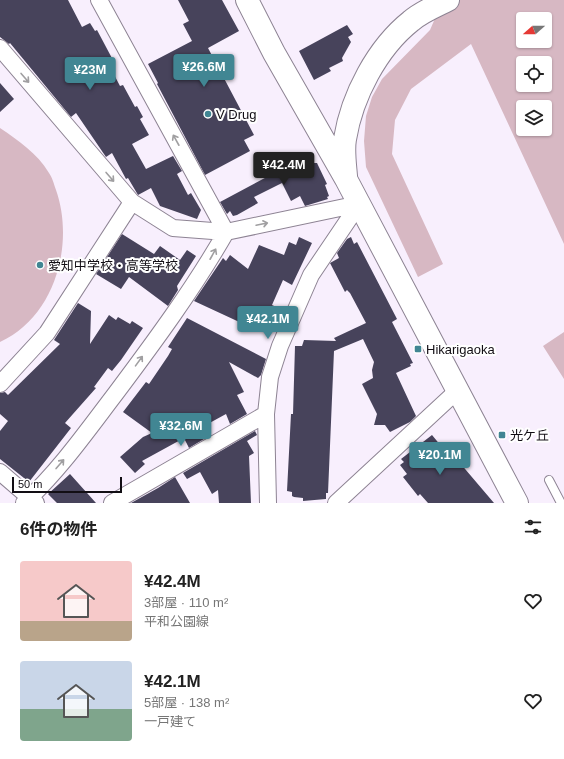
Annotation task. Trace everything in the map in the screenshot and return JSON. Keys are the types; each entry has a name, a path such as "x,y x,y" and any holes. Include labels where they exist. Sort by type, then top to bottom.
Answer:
{"street":[{"path":"99,0 226,232"},
{"path":"247,0 274,52 346,179 517,503"},
{"path":"346,179 344,140 355,104 368,75 397,33 412,20 448,0"},
{"path":"0,48 132,202 173,228 226,232 359,204"},
{"path":"0,384 47,333 132,202"},
{"path":"268,503 266,414 270,377 280,346 311,276 359,204"},
{"path":"0,472 30,501 78,443 141,359 208,264 226,232"},
{"path":"336,503 458,390"},
{"path":"115,502 266,414"}],"lane":[{"path":"549,480 560,494 561,503"}],"shaded area":[{"path":"443,0 564,0 564,244 471,44 411,89 395,120 392,154 443,264 418,277 366,167 364,141 366,116 372,97 382,79 430,30"},
{"path":"0,128 33,153 50,175 56,190 61,211 63,233 61,255 56,277 47,297 35,315 19,331 0,342"},
{"path":"564,332 564,379 543,346"}],"building":[{"path":"0,0 68,0 82,27 90,23 95,31 97,30 114,62 109,65 120,86 123,85 135,107 137,106 143,117 140,119 149,135 132,144 146,169 173,156 182,171 177,174 188,195 191,193 201,210 197,219 160,206 151,188 138,195 128,178 126,179 112,153 106,157 76,113 71,117 10,43 9,44 0,37"},
{"path":"178,0 222,0 239,31 208,48 254,135 244,140 250,151 205,175 148,64 192,41 183,24 189,21"},
{"path":"347,25 353,34 348,37 351,42 342,58 343,61 329,68 331,71 314,80 299,51"},
{"path":"0,83 14,99 0,112"},
{"path":"308,152 314,163 317,163 327,184 325,185 329,196 327,197 328,199 305,206 300,196 291,201 282,183 254,197 258,203 237,215 233,216 230,211 227,214 220,202 293,163 291,159"},
{"path":"122,234 154,254 160,246 180,260 187,250 196,256 177,286 178,290 168,306 129,277 121,289 96,274"},
{"path":"299,237 312,243 292,285 283,280 272,305 285,311 280,321 271,317 268,322 266,321 261,332 194,301 223,258 226,261 230,255 248,269 259,245 284,255 289,242 296,245"},
{"path":"351,237 354,244 357,242 397,319 392,322 413,363 410,364 411,366 396,373 416,416 410,422 390,432 385,425 374,425 377,414 362,384 373,378 372,370 374,362 363,339 334,351 328,493 326,493 326,499 303,501 303,498 294,497 292,496 292,492 287,491 291,414 293,414 295,346 302,346 304,340 336,341 334,338 366,323 350,293 347,290 345,292 330,263 339,258 337,253 347,239"},
{"path":"78,303 91,311 90,344 109,315 116,320 118,317 130,324 132,321 143,328 112,371 108,368 94,387 96,388 65,423 71,428 29,482 0,459 0,431 8,421 0,414 0,393 5,392 8,395 60,344 54,340"},
{"path":"187,318 266,359 261,375 258,378 229,362 244,392 237,395 247,414 230,424 226,414 204,426 209,436 189,448 184,438 142,461 145,464 135,473 120,457 143,437 152,433 123,412 146,382 149,384 168,356 172,349 168,347"},
{"path":"255,431 257,435 247,441 254,453 249,456 251,503 219,503 218,490 212,494 200,472 187,479 183,473"},
{"path":"432,435 451,458 454,456 494,503 428,503 420,494 418,496 403,477 407,474 400,465 404,462 401,459"},
{"path":"70,474 96,503 57,503 48,494"},
{"path":"175,477 190,503 131,503 158,488"}],"place":[{"name":"V Drug","path":"208,114"},
{"name":"愛知中学校・高等学校","path":"40,265"},
{"name":"Hikarigaoka","path":"418,349"},
{"name":"光ケ丘","path":"502,435"}]}
